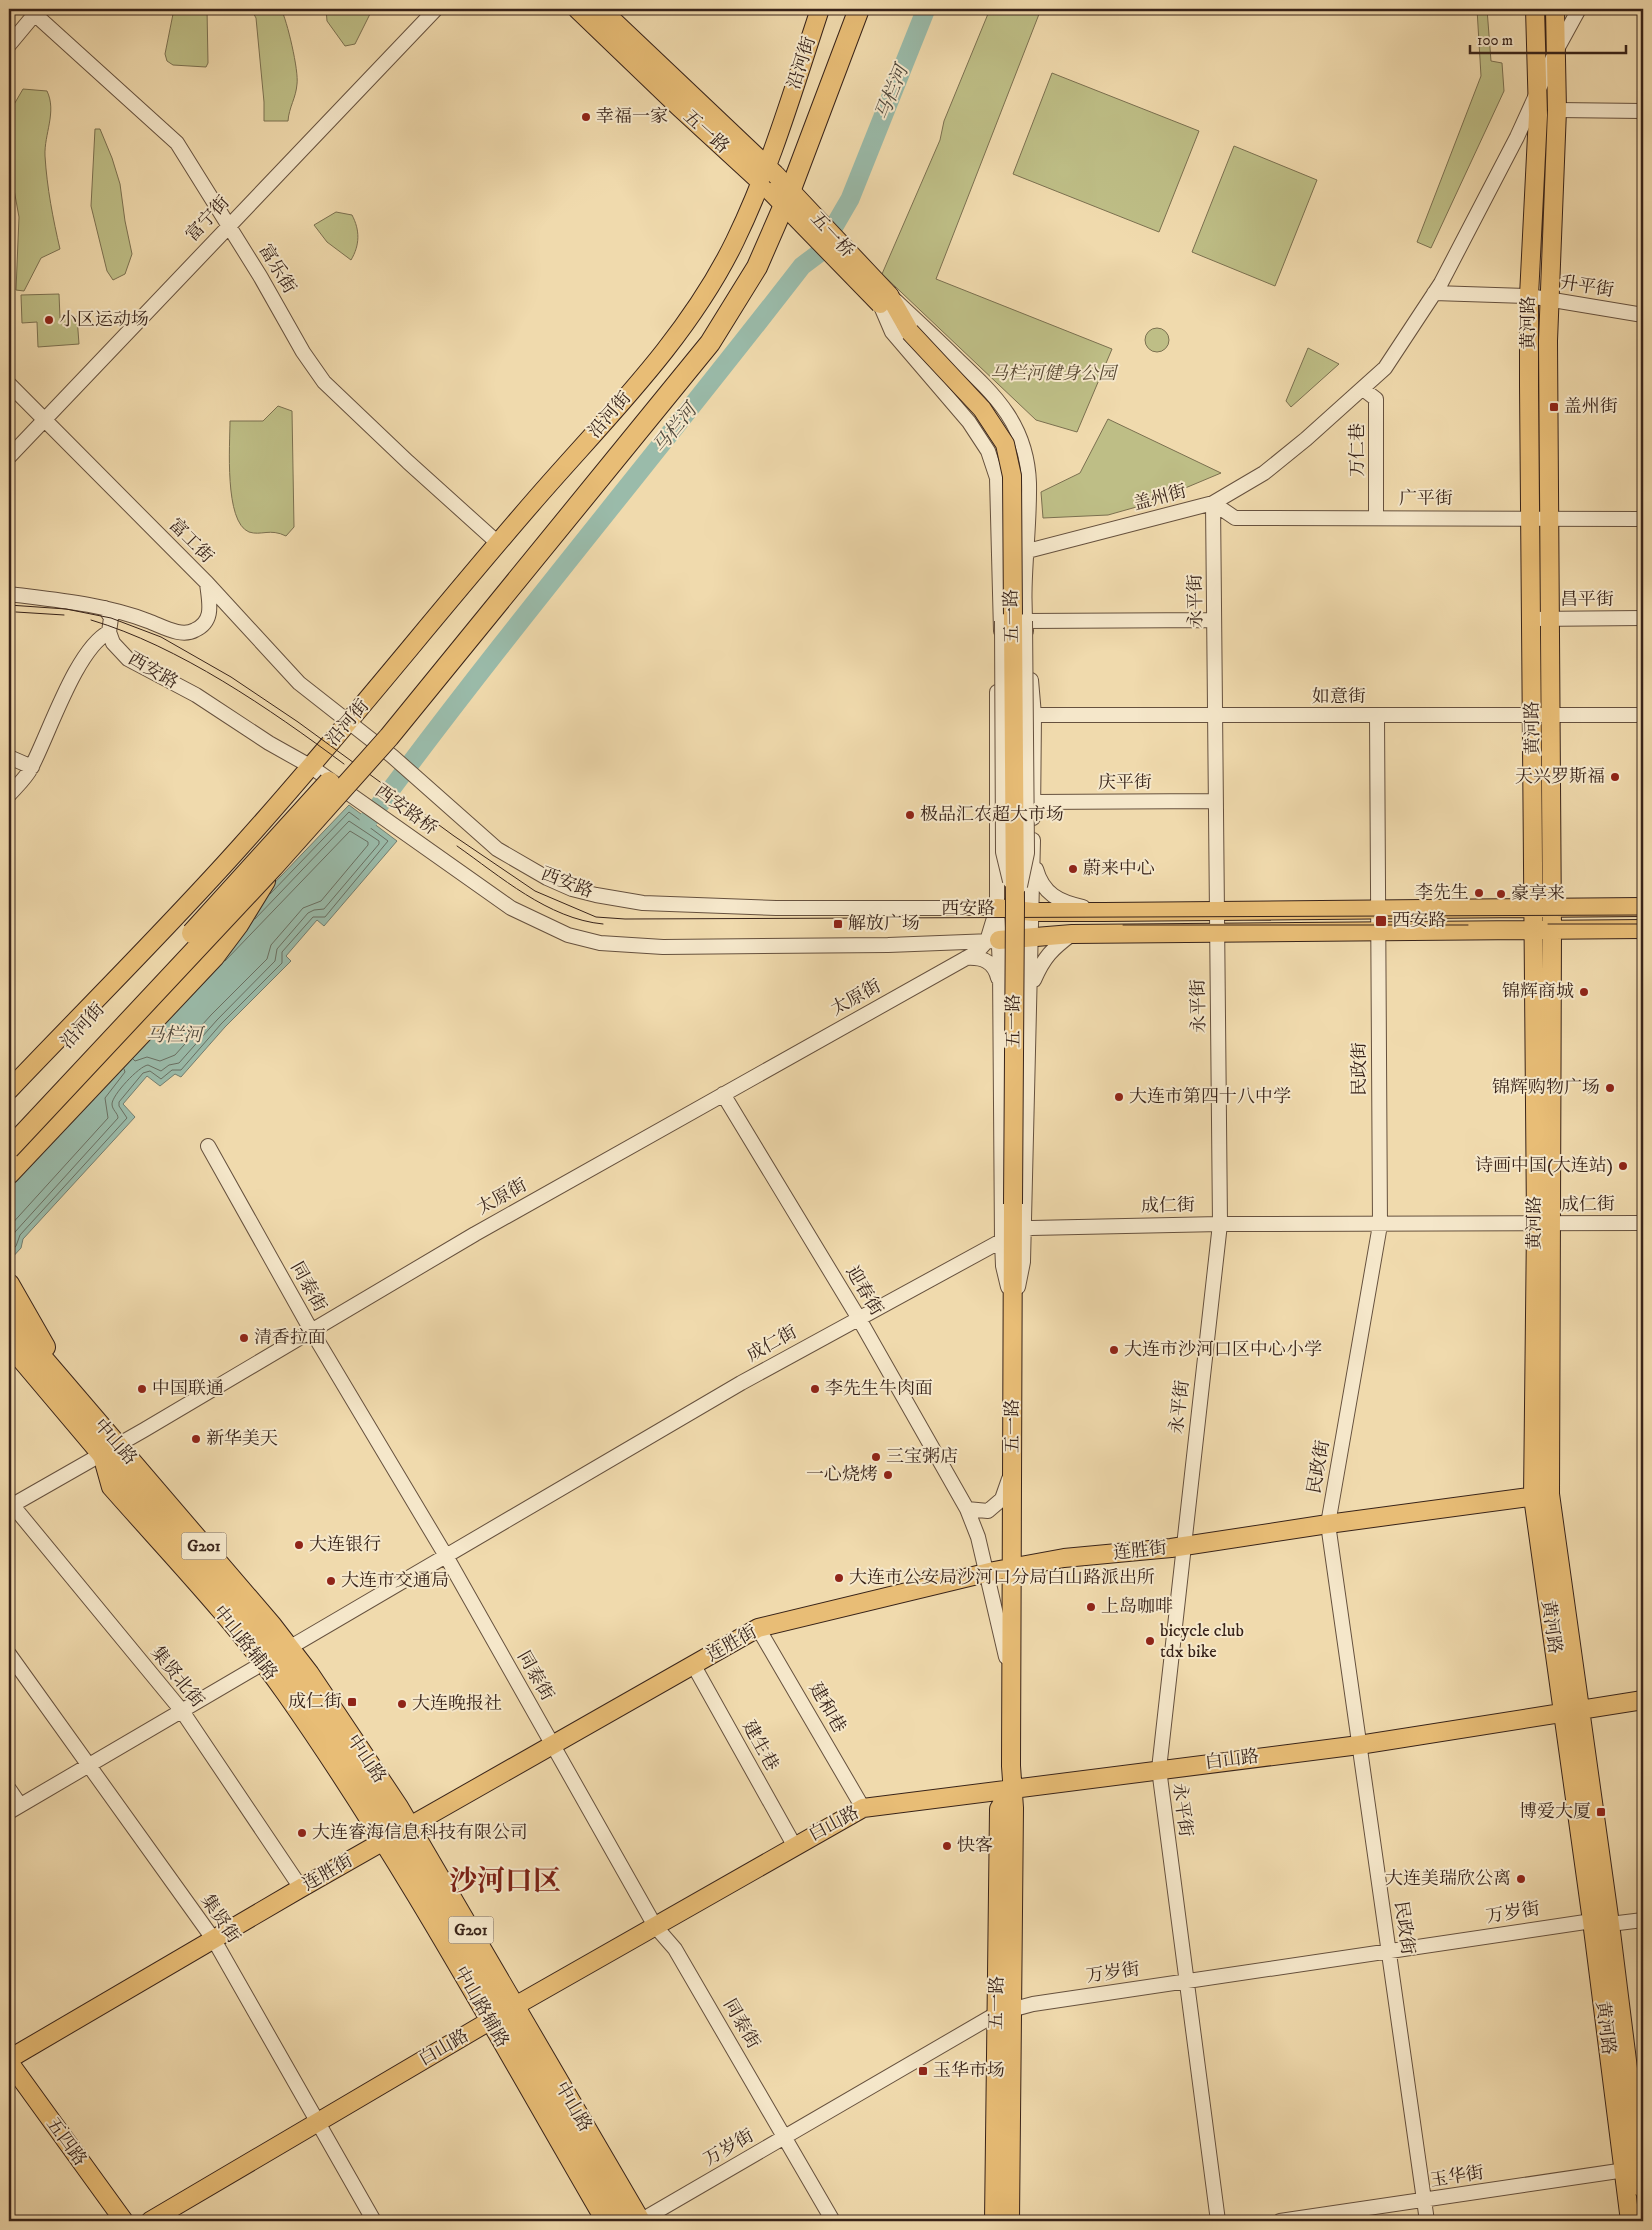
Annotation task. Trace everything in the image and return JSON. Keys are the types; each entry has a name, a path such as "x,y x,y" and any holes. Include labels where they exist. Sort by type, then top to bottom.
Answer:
{"highway":[{"path":"9,1131 380,727 703,338 749,263 782,186 849,9"},
{"path":"9,1149 273,867 389,737 710,343 760,259 791,189 859,9"},
{"path":"9,1174 214,957 258,894 273,867"},
{"path":"9,1285 75,1396"},
{"name":"中山路","path":"9,1319 75,1396 110,1450"},
{"name":"中山路","path":"9,1344 110,1450 275,1656 309,1674 397,1833 622,2221"},
{"name":"中山路","path":"502,2014 640,2221"}],"main road":[{"name":"五一路","path":"577,9 678,107 769,179"},
{"name":"五一路","path":"601,9 769,179"},
{"name":"沿河街","path":"9,1090 241,846 350,722 533,502 618,407 678,332 708,289 769,179 820,9"},
{"name":"黄河路","path":"1535,9 1538,94 1529,296 1530,518 1534,932 1544,1224"},
{"name":"黄河路","path":"1554,9 1558,110 1549,299 1549,619 1552,931 1544,1224 1542,1496 1571,1710 1592,1921 1632,2169 1643,2189"},
{"name":"五一桥","path":"769,179 885,300"},
{"name":"五一路","path":"885,300 910,332 982,408 1005,444 1012,476 1015,904 1011,1789 1014,1808 994,2221"},
{"name":"沿河街","path":"9,1104 248,853 309,781 310,766"},
{"name":"西安路","path":"997,908 1033,912 1104,912 1643,907"},
{"path":"993,941 1072,934 1534,932 1643,929"},
{"name":"中山路辅路","path":"110,1450 111,1487 275,1656 285,1692 397,1833 502,2014 604,2219 613,2221"},
{"name":"连胜街","path":"9,2060 301,1888 758,1628 987,1573 1064,1558 1184,1546 1328,1524 1542,1496"},
{"name":"白山路","path":"150,2221 502,2014 794,1845 863,1808 1359,1745 1643,1700"},
{"name":"黄河路","path":"1571,1710 1610,1924 1632,2169 1630,2221"},
{"name":"五一路","path":"1004,2012 1010,2221"},
{"name":"五四路","path":"9,2060 124,2221"}],"street":[{"name":"富宁街","path":"9,457 44,418 436,9"},
{"name":"盖州街","path":"1001,556 1025,553 1214,503 1264,473 1306,440 1363,389 1385,368 1434,293 1538,94 1556,51 1579,9"},
{"name":"富乐街","path":"34,10 177,143 229,226 303,352 324,382 379,436 499,544"},
{"path":"9,45 34,10"},
{"path":"1558,110 1643,112"},
{"name":"升平街","path":"1434,293 1529,296 1643,315"},
{"path":"885,300 994,394 1014,423 1024,446 1028,465 1029,485 1025,553 1027,853 1015,904"},
{"path":"885,300 892,332 969,422 988,451 997,478 1001,556 1003,852 1015,904"},
{"name":"富工街","path":"9,384 207,583 300,683 350,722"},
{"name":"万仁巷","path":"1363,389 1376,399 1376,518"},
{"name":"广平街","path":"1214,503 1235,518 1643,519"},
{"name":"永平街","path":"1214,503 1220,1224 1159,1769 1218,2221"},
{"path":"9,594 71,601 106,608 134,616 174,632 194,632 210,618 207,583"},
{"name":"西安路","path":"106,608 111,618 109,632 113,643 128,659 196,695 269,743 310,766 351,793"},
{"name":"昌平街","path":"1531,619 1643,618"},
{"path":"1002,620 995,715 997,908 993,941 1000,983 1012,1236"},
{"path":"1025,621 1214,620"},
{"path":"1012,1236 1030,1000 1033,912 1034,715 1025,621"},
{"path":"9,795 32,767 59,706 92,645 109,632"},
{"name":"如意街","path":"1034,715 1532,717 1643,715"},
{"name":"民政街","path":"1377,716 1380,1225 1328,1524 1426,2221"},
{"name":"西安路桥","path":"350,722 392,756 465,822"},
{"path":"9,757 32,767"},
{"name":"西安路桥","path":"351,793 439,858"},
{"name":"庆平街","path":"1033,802 1216,801"},
{"name":"西安路","path":"465,822 520,864 572,889 643,903 747,907 997,908"},
{"path":"965,909 985,898 993,873 996,849"},
{"name":"西安路","path":"439,858 511,908 568,935 600,943 664,947 888,945 993,941"},
{"path":"1033,858 1039,880 1053,898 1104,912"},
{"name":"太原街","path":"10,1505 110,1450 475,1234 977,952 1033,912"},
{"path":"1030,1000 1034,980 1045,957 1052,948 1072,934"},
{"path":"965,958 987,961 997,972 1000,983"},
{"name":"迎春街","path":"723,1094 858,1317 967,1509 978,1537 1011,1680"},
{"name":"同泰街","path":"208,1146 311,1330 446,1556 655,1926 675,1949 834,2221"},
{"name":"成仁街","path":"14,1809 740,1383 858,1317 1012,1236 1031,1228 1220,1224 1643,1223"},
{"path":"967,1509 988,1511 1002,1499 1012,1469"},
{"name":"集贤北街","path":"10,1505 182,1710 301,1888"},
{"name":"建和巷","path":"758,1628 863,1808"},
{"name":"集贤街","path":"9,1654 214,1940 374,2221"},
{"name":"建生巷","path":"694,1666 794,1845"},
{"path":"9,1790 14,1809"},
{"name":"万岁街","path":"640,2221 1004,2012 1034,2004 1592,1921 1610,1924 1643,1920"},
{"name":"玉华街","path":"1280,2221 1632,2169"}],"green space":[{"path":"174,9 207,9 208,63 206,67 173,65 167,61 165,54"},
{"path":"251,9 281,9 286,24 297,77 288,121 264,121 256,18"},
{"path":"326,9 370,9 370,14 355,44 345,46 327,21"},
{"name":"马栏河健身公园","path":"990,9 1041,9 936,279 1112,349 1077,432 1036,420 882,274 940,140 944,121"},
{"path":"1477,9 1487,9 1491,61 1502,63 1504,91 1431,248 1417,242 1481,76"},
{"path":"1052,73 1199,131 1159,232 1013,174"},
{"path":"23,89 47,91 50,99 51,107 45,156 47,180 60,249 41,258 24,291 16,290 19,217 9,162 9,113"},
{"path":"95,129 100,129 120,184 132,254 125,274 113,280 107,271 91,206"},
{"path":"1234,146 1317,180 1275,286 1192,252"},
{"path":"336,212 352,215 358,232 356,249 351,260 327,242 314,225"},
{"name":"小区运动场","path":"59,294 60,318 77,317 79,344 38,347 37,322 22,323 21,295"},
{"path":"1157,328 1165,332 1169,340 1165,348 1157,352 1149,348 1145,340 1149,332"},
{"path":"1308,348 1339,364 1291,407 1286,401"},
{"path":"278,406 292,411 294,527 286,536 270,532 253,533 241,525 235,514 230,481 230,421 263,421"},
{"path":"1108,419 1221,473 1147,504 1108,515 1043,518 1041,492 1080,473"}],"water":[{"name":"马栏河","path":"349,805 397,841 324,926 317,920 286,956 291,961 225,1027 181,1077 175,1074 160,1086 147,1076 123,1104 135,1117 23,1239 21,1248 9,1261 9,1160"}],"waterway":[{"name":"马栏河","path":"369,819 529,610 802,266 818,254 850,199 926,9"}],"tram line":[{"path":"9,605 66,609 111,618 161,637 231,677 298,722 454,836 535,891 596,917 625,919 1643,915"},
{"path":"16,612 64,615"},
{"path":"91,620 124,631 190,662 255,701 344,764"},
{"path":"457,846 508,883 544,905 563,914 603,924"},
{"path":"1548,924 1643,924"},
{"path":"1123,925 1468,925"}],"place":[{"name":"幸福一家","path":"586,117"},
{"name":"小区运动场","path":"49,320"},
{"name":"盖州街","path":"1554,407"},
{"name":"天兴罗斯福","path":"1615,777"},
{"name":"极品汇农超大市场","path":"910,815"},
{"name":"蔚来中心","path":"1073,869"},
{"name":"李先生","path":"1479,893"},
{"name":"豪享来","path":"1501,894"},
{"name":"西安路","path":"1381,921"},
{"name":"解放广场","path":"838,924"},
{"name":"锦辉商城","path":"1584,992"},
{"name":"锦辉购物广场","path":"1610,1088"},
{"name":"大连市第四十八中学","path":"1119,1097"},
{"name":"诗画中国(大连站)","path":"1623,1166"},
{"name":"清香拉面","path":"244,1338"},
{"name":"大连市沙河口区中心小学","path":"1114,1350"},
{"name":"中国联通","path":"142,1389"},
{"name":"李先生牛肉面","path":"815,1389"},
{"name":"新华美天","path":"196,1439"},
{"name":"三宝粥店","path":"876,1457"},
{"name":"一心烧烤","path":"888,1475"},
{"name":"大连银行","path":"299,1545"},
{"name":"大连市公安局沙河口分局白山路派出所","path":"839,1578"},
{"name":"大连市交通局","path":"331,1581"},
{"name":"上岛咖啡","path":"1091,1607"},
{"name":"bicycle club tdx bike","path":"1150,1641"},
{"name":"成仁街","path":"352,1702"},
{"name":"大连晚报社","path":"402,1704"},
{"name":"博爱大厦","path":"1601,1812"},
{"name":"大连睿海信息科技有限公司","path":"302,1833"},
{"name":"快客","path":"947,1846"},
{"name":"大连美瑞欣公离","path":"1521,1879"},
{"name":"玉华市场","path":"923,2071"}],"district":[{"name":"沙河口区","path":"505,1881"}]}
